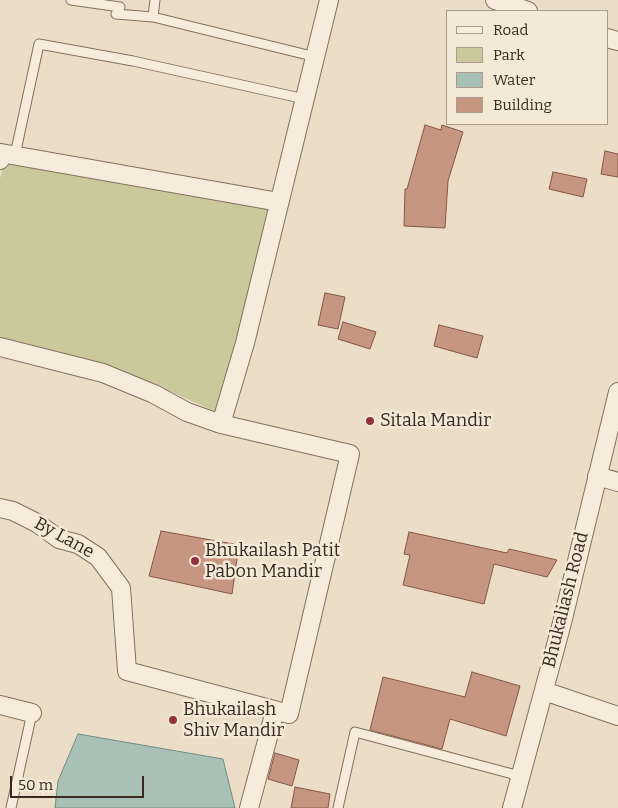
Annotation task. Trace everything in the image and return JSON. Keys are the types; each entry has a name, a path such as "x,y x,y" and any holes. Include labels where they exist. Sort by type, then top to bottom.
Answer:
{"street":[{"path":"221,424 245,342 329,0"},
{"path":"495,0 525,10"},
{"path":"8,157 279,202"},
{"path":"0,347 103,372 154,394 187,412 221,424 350,454 289,714 275,711 249,808"},
{"name":"Bhukaliash Road","path":"514,808 520,776 562,623 618,392"},
{"path":"597,476 618,482"},
{"name":"By Lane","path":"0,508 12,511 37,523 59,539 78,544 98,557 121,588 128,671 275,711"},
{"path":"544,691 618,716"},
{"path":"0,706 32,713"}],"lane":[{"path":"71,0 120,7 116,14 153,17 316,57"},
{"path":"153,17 156,0"},
{"path":"8,157 39,44 133,61 305,99"},
{"path":"11,808 32,713"},
{"path":"338,808 355,732 520,776"}],"green space":[{"path":"4,159 272,207 217,412 128,373 0,340 0,179"}],"water":[{"path":"78,734 223,759 235,808 55,808 58,781"}],"building":[{"path":"425,125 441,130 442,125 463,132 448,181 445,228 404,226 405,189 407,189"},
{"path":"605,151 618,154 618,177 601,174"},
{"path":"553,172 587,179 583,197 549,189"},
{"path":"325,293 345,297 338,329 318,325"},
{"path":"343,322 376,332 370,349 338,339"},
{"path":"439,325 483,336 477,358 434,346"},
{"name":"Bhukailash Patit Pabon Mandir","path":"161,531 239,545 232,594 149,576"},
{"path":"409,532 507,553 509,549 557,560 547,577 494,564 484,604 403,585 410,555 404,554"},
{"path":"472,672 520,686 506,736 450,719 442,749 370,730 383,677 465,697"},
{"path":"275,753 299,760 292,786 268,779"},
{"path":"295,787 330,794 328,808 291,808"}],"place":[{"name":"Sitala Mandir","path":"370,421"},
{"name":"Bhukailash Patit Pabon Mandir","path":"195,561"},
{"name":"Bhukailash Shiv Mandir","path":"173,720"}]}
